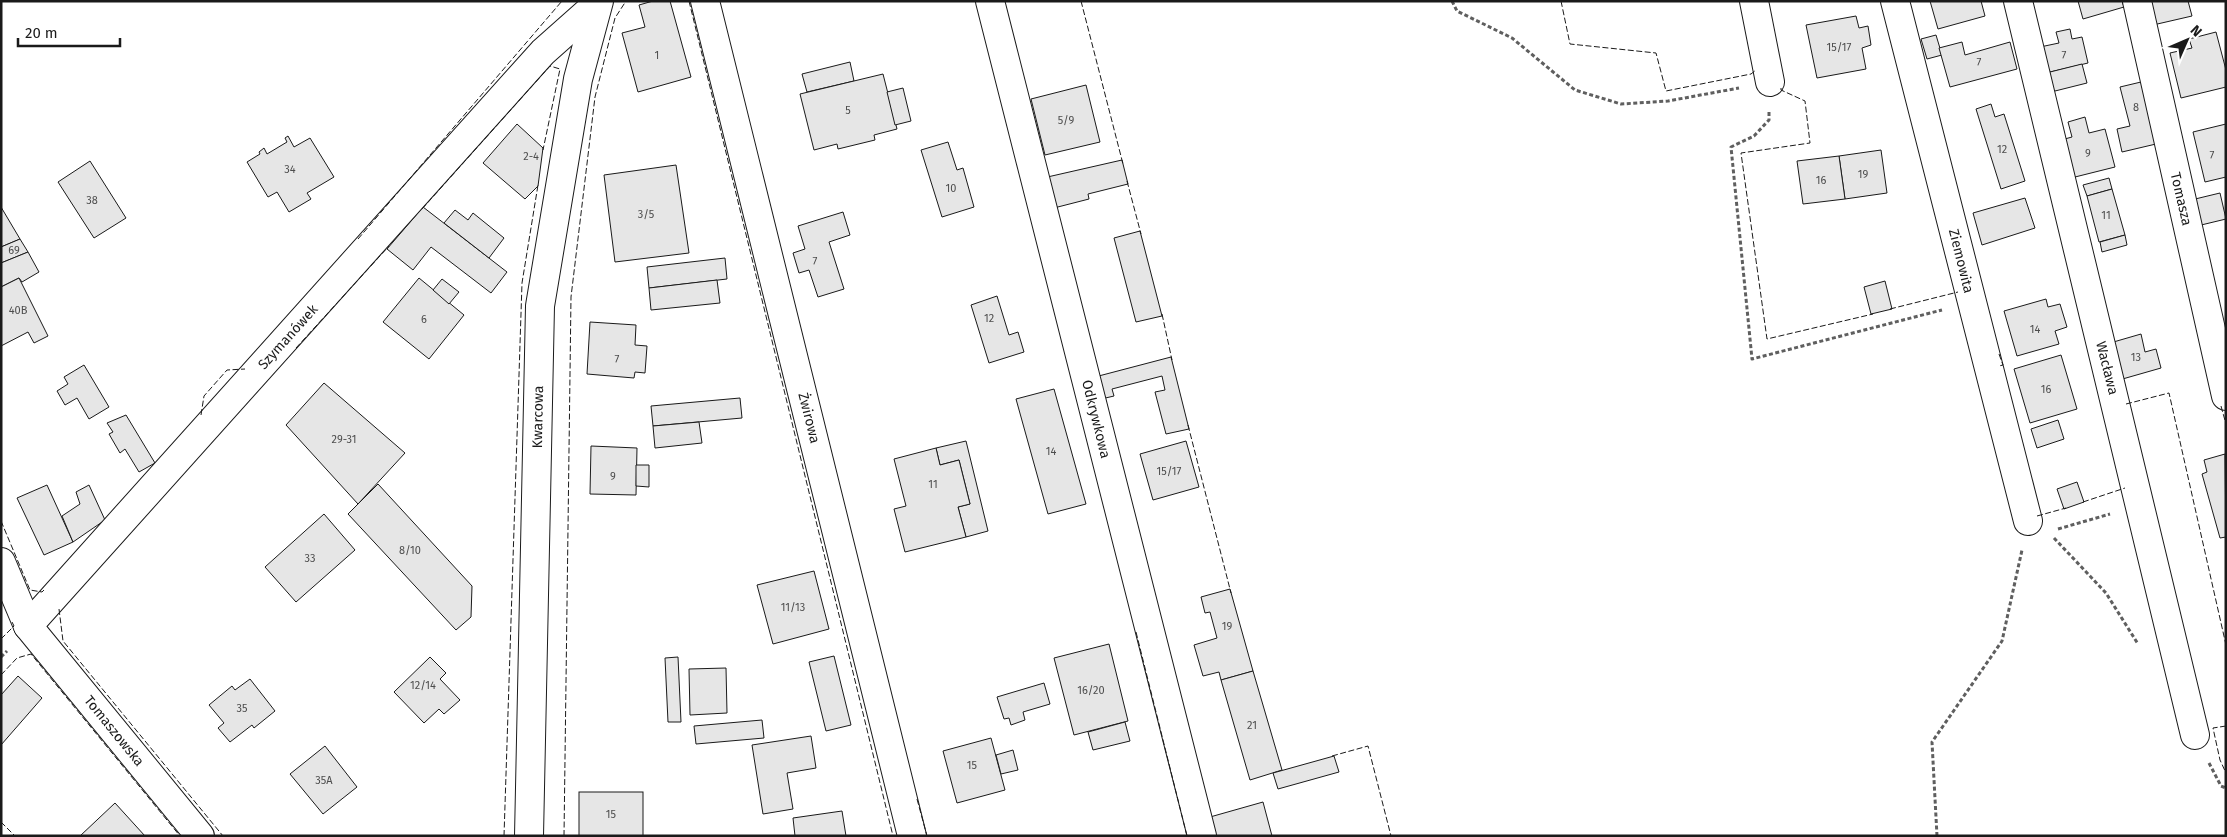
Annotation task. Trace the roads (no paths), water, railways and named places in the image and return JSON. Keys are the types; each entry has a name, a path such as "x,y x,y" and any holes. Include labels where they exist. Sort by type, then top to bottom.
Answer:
{"street":[{"name":"Żwirowa","path":"705,1 912,836"},
{"name":"Odkrywkowa","path":"990,1 1202,836"},
{"path":"1754,1 1770,82"},
{"name":"Ziemowita","path":"1895,1 2028,521"},
{"name":"Wacława","path":"2018,1 2195,735"},
{"name":"Tomasza","path":"2137,1 2226,396"},
{"name":"Szymanówek","path":"28,626 543,52 598,2"},
{"name":"Kwarcowa","path":"529,836 540,306 578,79 598,2"},
{"path":"1,562 28,626"},
{"name":"Tomaszowska","path":"28,626 200,836"}]}
